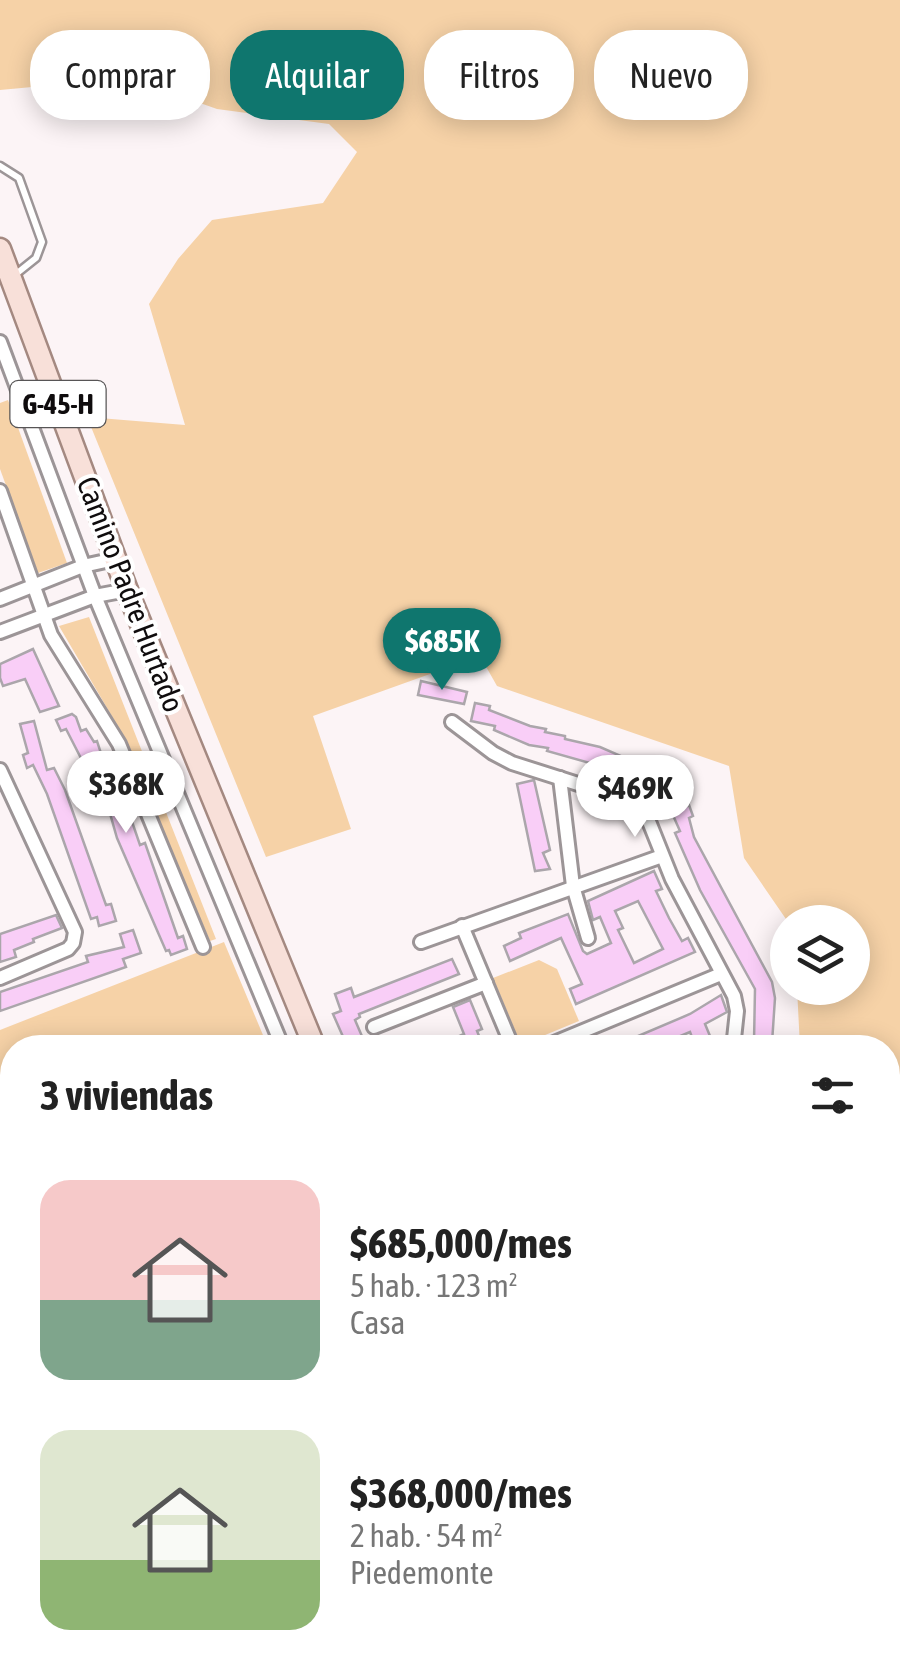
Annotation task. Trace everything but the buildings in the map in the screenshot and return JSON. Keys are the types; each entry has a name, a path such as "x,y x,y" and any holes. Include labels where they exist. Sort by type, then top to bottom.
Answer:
{"main road":[{"name":"Camino Padre Hurtado","path":"0,248 126,590 310,1035"}],"street":[{"name":"Camino Padre Hurtado","path":"0,342 95,596 278,1035"},
{"path":"0,491 51,635 119,744 204,946"},
{"path":"0,598 83,566 115,559"},
{"path":"0,632 95,596 126,590"},
{"path":"452,722 502,758 622,798 646,814 662,856 734,996 734,1035"},
{"path":"0,770 76,932 68,948 0,978"},
{"path":"560,778 573,886 588,938"},
{"path":"421,942 662,856"},
{"path":"462,926 508,1035"},
{"path":"573,1035 721,974"},
{"path":"374,1027 486,983"}],"lane":[{"path":"0,166 20,178 42,242 36,258 11,278"}],"shaded area":[{"path":"0,0 900,0 900,1035 799,1035 798,1005 870,1005 870,905 776,905 744,858 729,766 497,686 480,656 313,716 351,829 266,857 87,417 185,425 149,304 178,259 212,220 323,203 357,152 329,124 299,120 404,120 404,30 230,30 230,111 210,107 210,30 30,30 30,87 0,90"},
{"path":"8,400 67,563 38,573 0,469 0,403"},
{"path":"89,617 216,939 210,941 117,725 59,626"},
{"path":"224,942 263,1035 0,1035 0,1030"},
{"path":"539,960 557,969 579,1021 545,1035 517,1035 493,978"}]}
